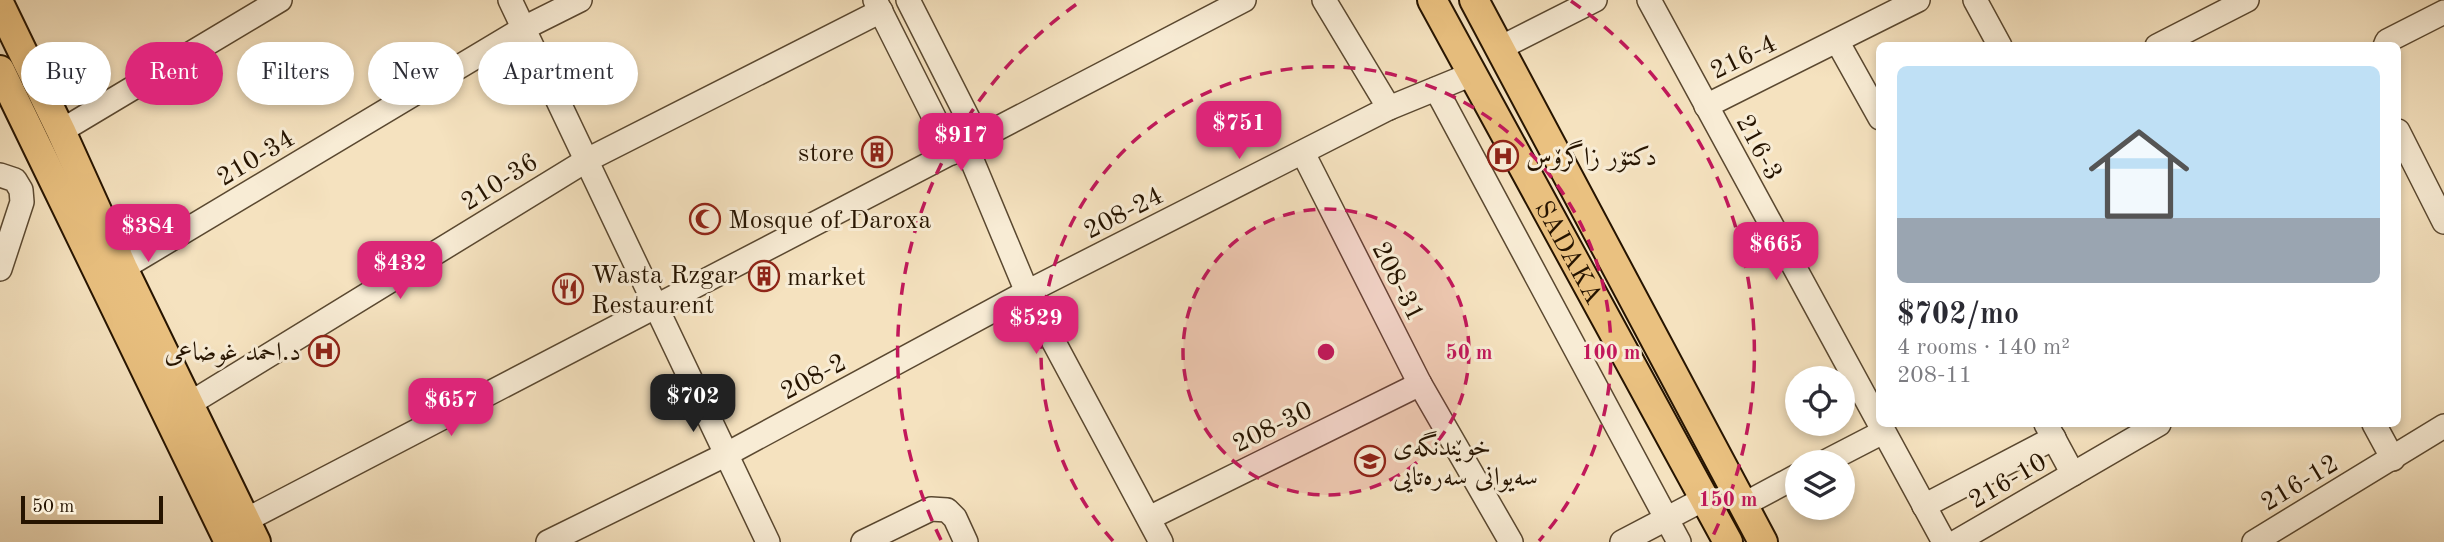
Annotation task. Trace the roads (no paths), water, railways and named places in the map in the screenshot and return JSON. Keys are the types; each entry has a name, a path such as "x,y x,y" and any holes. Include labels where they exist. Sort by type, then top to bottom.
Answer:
{"main road":[{"name":"SADAKA","path":"1432,0 1728,542"},
{"name":"SADAKA","path":"1474,0 1763,542"},
{"path":"0,5 189,404 234,536"},
{"path":"0,70 234,536"},
{"path":"1615,335 1631,330 1643,319"},
{"path":"1640,381 1652,369 1667,362"}],"street":[{"path":"61,131 280,0"},
{"path":"510,0 768,542"},
{"name":"210-34","path":"123,268 524,28 580,0"},
{"path":"908,0 1027,292 1161,542"},
{"path":"234,536 657,307 1244,0"},
{"path":"1324,0 1389,108"},
{"path":"1500,48 1595,0"},
{"name":"216-3","path":"1649,0 1876,419"},
{"name":"216-4","path":"1706,106 1918,0"},
{"path":"1975,0 1998,42"},
{"path":"2165,42 2246,0"},
{"path":"878,6 965,145"},
{"name":"210-36","path":"189,404 587,160 878,6"},
{"path":"2387,42 2444,12"},
{"path":"1837,41 1876,111"},
{"name":"208-24","path":"1027,292 1389,108 1472,74"},
{"path":"1436,89 1679,542"},
{"path":"2401,137 2444,222"},
{"name":"208-31","path":"1303,153 1420,384 1511,542"},
{"path":"0,269 22,202 21,190 15,180 2,175"},
{"name":"208-2","path":"548,542 727,454 1027,292"},
{"name":"208-30","path":"1149,518 1420,384"},
{"name":"216-12","path":"2254,542 2286,534 2444,426"},
{"name":"216-3","path":"1880,427 1944,542"},
{"name":"216-10","path":"1956,542 2154,427"},
{"path":"2376,427 2393,459"},
{"path":"1924,506 2050,431 2073,474"},
{"path":"1848,450 1883,432"},
{"path":"1743,505 1785,482"},
{"path":"1622,542 1704,499"},
{"path":"863,542 932,509 947,510 955,518 963,535"}],"place":[{"name":"store","path":"877,152"},
{"name":"دکتۆر زاگرۆس","path":"1503,156"},
{"name":"Mosque of Daroxa","path":"705,219"},
{"name":"market","path":"764,276"},
{"name":"Wasta Rzgar Restaurent","path":"568,289"},
{"name":"د.احمد غوضاعی","path":"324,351"},
{"name":"خوێندنگەی سەیوانی سەرەتایی","path":"1370,461"}]}
